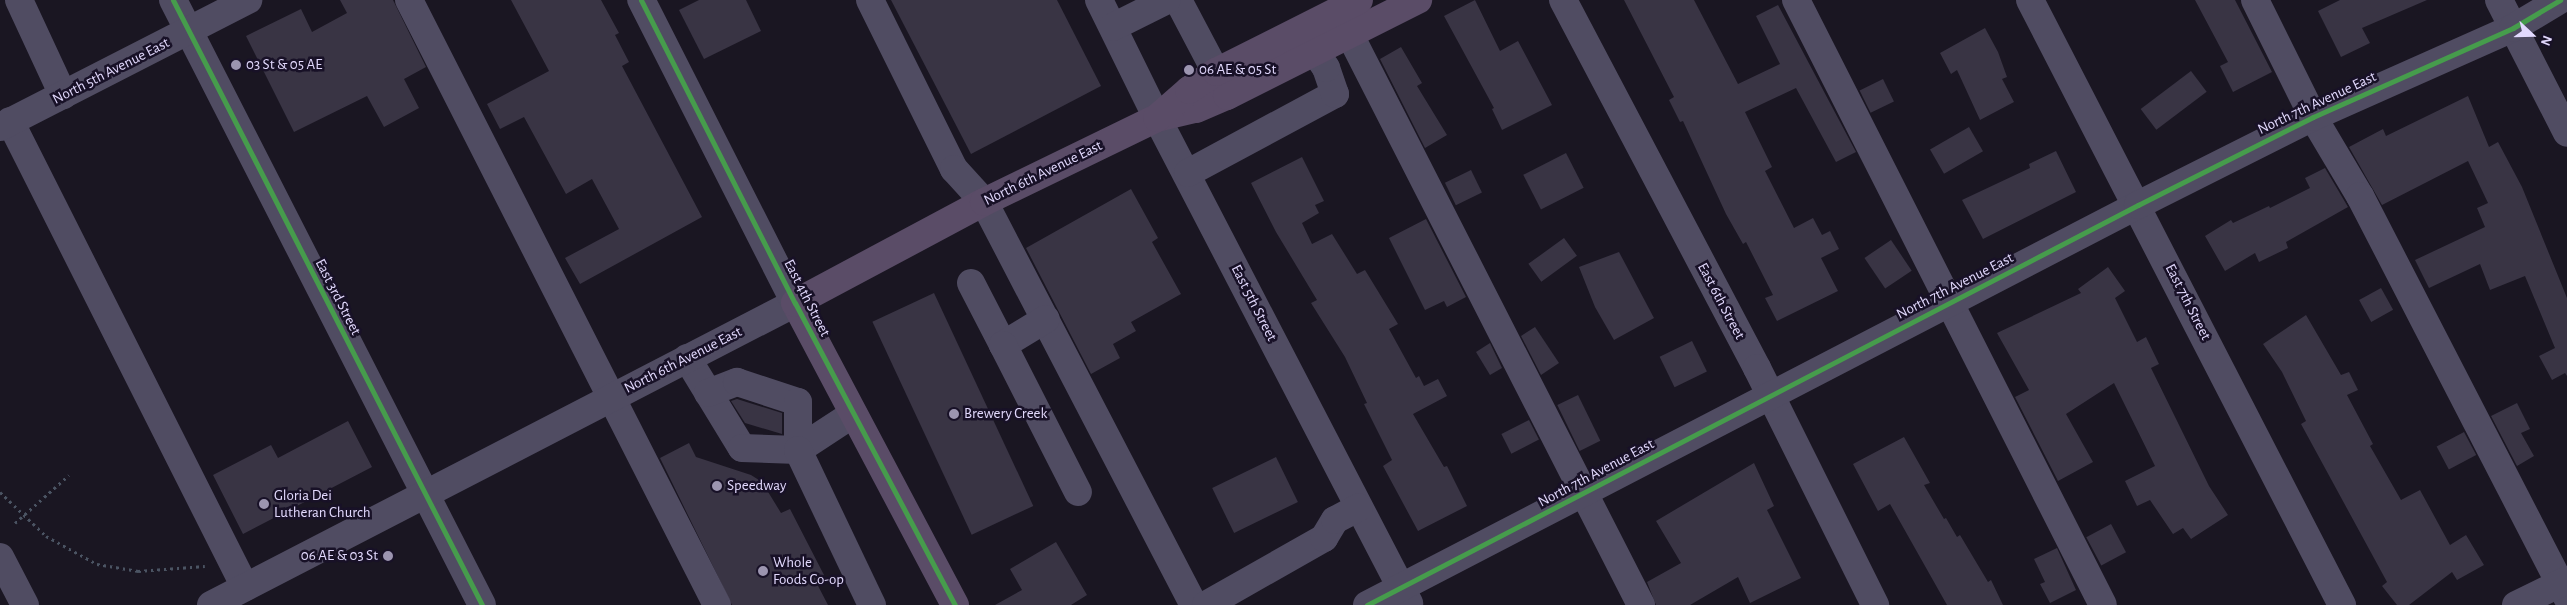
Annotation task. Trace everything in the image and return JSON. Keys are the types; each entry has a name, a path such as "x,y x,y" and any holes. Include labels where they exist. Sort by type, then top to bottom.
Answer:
{"main road":[{"name":"North 6th Avenue East","path":"1156,118 1189,90 1216,72 1345,11 1418,0"},
{"name":"North 6th Avenue East","path":"795,303 984,202 1156,118 1196,108 1228,96 1316,53 1345,11"},
{"name":"East 4th Street","path":"795,303 955,605"}],"street":[{"path":"19,0 63,95"},
{"name":"East 3rd Street","path":"173,0 482,605"},
{"name":"North 5th Avenue East","path":"5,124 248,0"},
{"path":"409,0 718,605"},
{"name":"East 4th Street","path":"641,0 795,303"},
{"path":"870,0 954,169 984,202 1194,605"},
{"name":"East 5th Street","path":"1099,0 1156,118 1188,173 1406,597"},
{"path":"1113,27 1167,0"},
{"path":"1178,0 1216,72"},
{"name":"East 6th Street","path":"1563,0 1770,394 1875,605"},
{"path":"1796,0 2103,605"},
{"name":"East 7th Street","path":"2030,0 2138,204 2342,605"},
{"path":"2255,0 2314,117 2360,196 2565,586 2516,605"},
{"path":"2498,0 2567,133"},
{"name":"North 7th Avenue East","path":"1367,605 1406,597 1584,493 1770,394 1951,303 2138,204 2314,117 2513,28 2560,0"},
{"path":"1345,11 1641,605"},
{"path":"1188,173 1335,94 1326,68 1316,53"},
{"path":"5,124 245,587"},
{"path":"971,283 1078,492"},
{"name":"North 6th Avenue East","path":"211,605 425,492 795,303"},
{"path":"1002,344 1046,319"},
{"path":"687,358 742,448 798,450 853,414"},
{"path":"708,393 737,382 798,402 798,450 872,605"},
{"path":"1206,605 1324,538 1335,520 1359,507"},
{"path":"0,557 26,605"}],"path":[{"path":"15,523 69,475"},
{"path":"0,492 24,517 73,554 110,567 160,571 210,565"}],"building":[{"path":"340,0 393,0 426,67 404,79 419,108 384,127 367,96 294,132 246,36 301,9 312,32 347,13"},
{"path":"511,0 601,0 619,33 615,35 629,62 622,66 702,217 580,284 565,258 619,229 592,179 566,194 524,117 500,129 487,104 549,71"},
{"path":"699,0 746,0 761,31 704,59 679,10"},
{"path":"891,0 1057,0 1101,86 971,154"},
{"path":"1475,0 1500,51 1518,41 1552,105 1502,130 1492,109 1494,108 1444,16"},
{"path":"1624,0 1694,0 1738,84 1780,64 1756,16 1778,5 1856,152 1836,162 1796,88 1745,112 1772,167 1765,171 1794,228 1813,218 1822,235 1830,231 1839,249 1821,258 1838,291 1777,321 1765,298 1773,295 1746,242 1743,244 1726,214 1683,121 1680,122 1669,100 1674,97"},
{"path":"2195,0 2235,0 2272,72 2233,92 2220,66 2228,62"},
{"path":"2340,0 2427,0 2362,28 2370,43 2341,57 2318,11"},
{"path":"1985,28 1998,52 2007,77 2002,79 2014,102 1980,120 1957,70 1951,74 1940,53"},
{"path":"1401,47 1422,83 1417,86 1447,135 1425,148 1380,59"},
{"path":"2191,71 2207,92 2156,130 2141,109"},
{"path":"1883,79 1894,101 1871,113 1860,90"},
{"path":"2468,96 2489,147 2498,142 2522,187 2567,298 2567,376 2565,373 2552,380 2539,356 2555,348 2525,276 2490,290 2480,264 2429,288 2415,260 2485,227 2477,208 2488,203 2468,161 2382,205 2349,147 2383,129 2386,136"},
{"path":"1969,127 1983,151 1944,174 1930,150"},
{"path":"2056,151 2076,192 1983,239 1962,200 2030,168 2029,164"},
{"path":"1566,153 1584,188 1541,210 1523,175"},
{"path":"1302,157 1324,201 1315,205 1319,213 1302,223 1312,244 1332,234 1357,274 1365,270 1398,324 1389,329 1416,378 1419,376 1424,386 1438,379 1447,396 1413,414 1444,467 1447,466 1467,506 1418,531 1383,466 1392,460 1364,404 1367,403 1345,357 1311,303 1317,300 1276,232 1251,183"},
{"path":"2325,168 2348,207 2286,242 2288,248 2259,262 2255,253 2225,271 2205,236 2231,220 2233,223 2269,206 2270,208 2310,188 2305,178"},
{"path":"1471,170 1482,192 1456,205 1445,183"},
{"path":"1131,189 1158,238 1152,242 1181,294 1131,322 1136,331 1113,344 1120,358 1091,374 1026,248"},
{"path":"1426,219 1466,297 1447,307 1444,301 1425,310 1389,238"},
{"path":"1564,238 1577,256 1541,282 1528,264"},
{"path":"1891,240 1912,271 1885,289 1864,258"},
{"path":"1619,252 1654,318 1614,340 1595,307 1579,267"},
{"path":"2108,267 2125,291 2115,298 2137,342 2146,337 2159,364 2151,368 2209,486 2228,515 2191,539 2183,528 2173,534 2150,500 2137,506 2125,481 2155,466 2114,383 2066,414 2093,462 2058,481 2015,397 2029,390 1997,333 2081,293 2078,289"},
{"path":"2381,288 2393,310 2371,322 2359,300"},
{"name":"Brewery Creek","path":"934,293 1033,506 972,535 872,322"},
{"path":"2306,315 2341,375 2349,372 2358,390 2347,395 2373,444 2370,446 2401,500 2420,490 2450,545 2466,535 2484,565 2457,580 2452,572 2409,605 2397,605 2382,586 2387,582 2301,424 2306,421 2282,372 2263,344"},
{"path":"1535,327 1559,363 1541,375 1521,336"},
{"path":"1692,341 1707,372 1675,387 1660,357"},
{"path":"1490,343 1502,368 1490,375 1476,352"},
{"path":"1578,395 1600,441 1580,451 1557,405"},
{"path":"737,399 782,413 782,434 745,423 731,401"},
{"path":"2517,403 2530,429 2521,433 2534,456 2517,466 2491,416"},
{"path":"1529,420 1539,440 1511,454 1501,434"},
{"name":"Gloria Dei Lutheran Church","path":"348,421 372,467 243,534 213,475 271,445 278,458"},
{"path":"2464,432 2476,455 2449,470 2437,447"},
{"path":"1904,437 1930,483 1924,485 1944,519 1946,518 1957,537 1960,535 1988,582 1991,580 2003,605 1947,605 1890,504 1878,511 1853,464"},
{"path":"689,443 696,457 751,475 762,482 781,513 790,509 824,575 815,580 828,605 732,605 660,458"},
{"path":"1276,457 1298,502 1234,533 1212,488"},
{"path":"1754,463 1774,506 1767,510 1801,578 1750,603 1738,577 1690,605 1656,605 1647,582 1681,563 1656,521"},
{"path":"2111,524 2126,552 2101,565 2086,537"},
{"path":"1056,542 1087,595 1071,605 995,605 1022,590 1010,569"},
{"path":"2057,548 2076,590 2050,603 2040,584 2045,582 2034,559"}],"cycle path":[{"path":"173,0 482,605"},
{"path":"641,0 795,303 955,605"},
{"path":"1367,605 2138,205 2313,117 2513,28 2560,0"}],"place":[{"name":"03 St & 05 AE","path":"236,65"},
{"name":"06 AE & 05 St","path":"1189,70"},
{"name":"Brewery Creek","path":"954,414"},
{"name":"Speedway","path":"717,486"},
{"name":"Gloria Dei Lutheran Church","path":"264,504"},
{"name":"06 AE & 03 St","path":"388,556"},
{"name":"Whole Foods Co-op","path":"763,571"}]}
